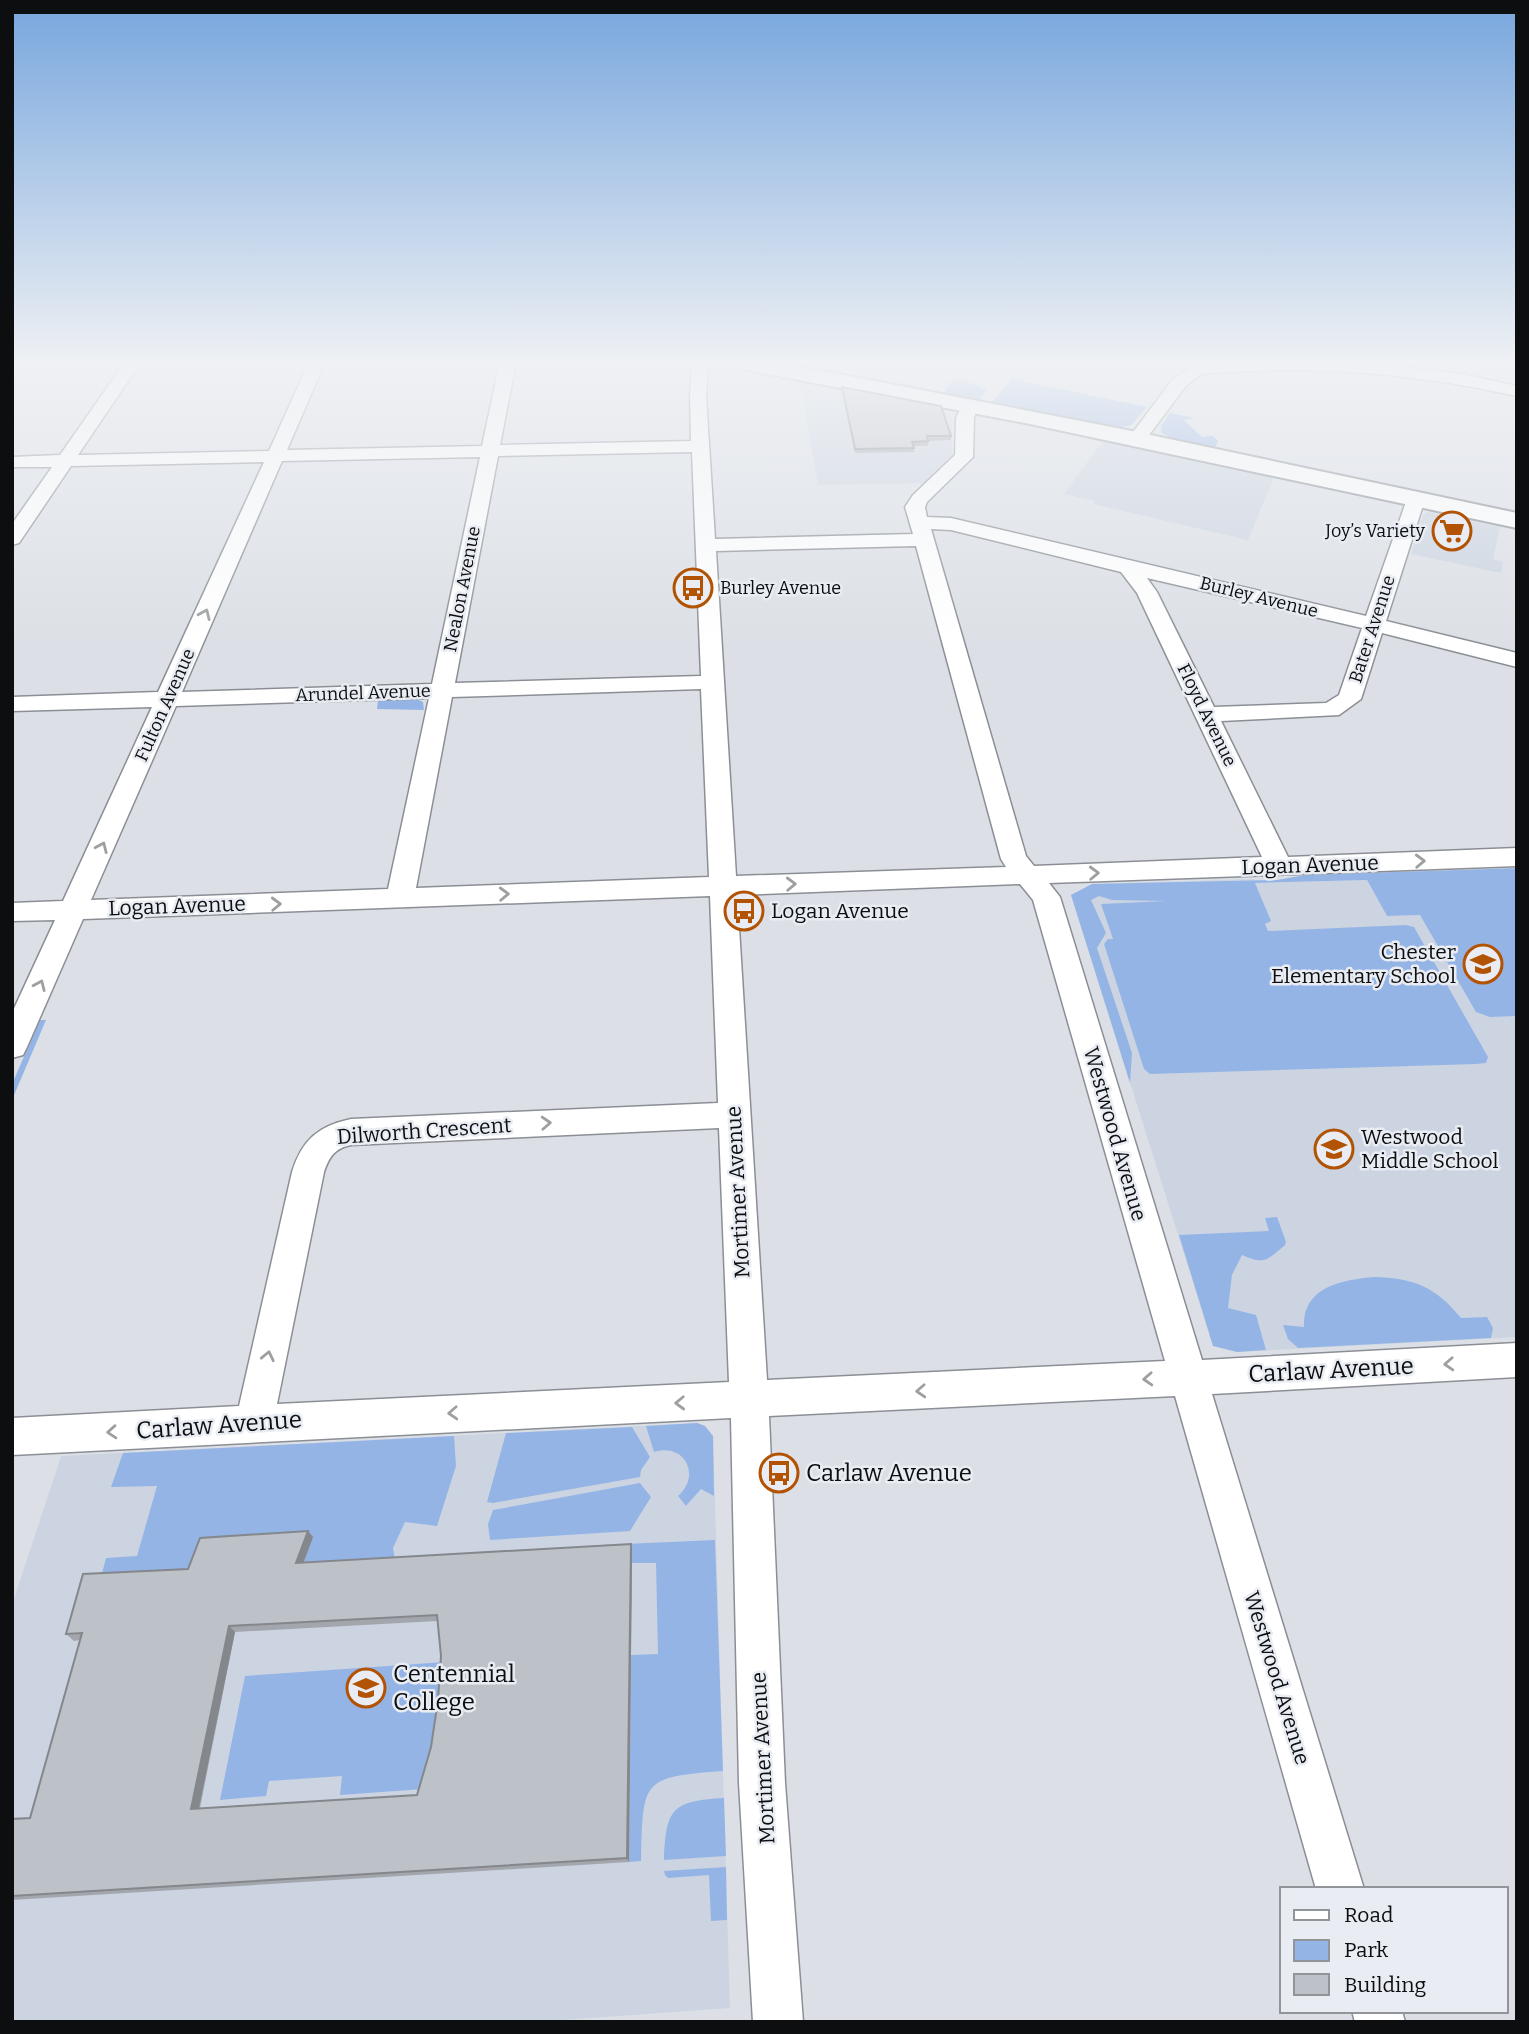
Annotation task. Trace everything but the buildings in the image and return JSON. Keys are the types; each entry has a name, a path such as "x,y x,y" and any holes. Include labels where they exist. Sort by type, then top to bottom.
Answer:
{"main road":[{"path":"1220,457 1517,521"}],"street":[{"path":"12,539 68,457"},
{"path":"12,462 194,457"},
{"name":"Fulton Avenue","path":"12,1047 273,457"},
{"name":"Nealon Avenue","path":"400,898 488,457"},
{"name":"Mortimer Avenue","path":"702,457 749,1401 762,1783 778,2022"},
{"path":"922,531 916,504 964,457"},
{"name":"Bater Avenue","path":"1206,714 1318,711 1342,706 1349,699 1416,499"},
{"name":"Burley Avenue","path":"706,545 922,531 951,524 1517,660"},
{"name":"Westwood Avenue","path":"922,531 1014,859 1045,897 1339,1887"},
{"name":"Floyd Avenue","path":"1128,568 1147,592 1279,866"},
{"name":"Arundel Avenue","path":"12,704 713,682"},
{"name":"Logan Avenue","path":"12,912 1517,857"},
{"name":"Dilworth Crescent","path":"254,1422 308,1172 312,1156 319,1144 351,1132 734,1115"},
{"name":"Carlaw Avenue","path":"12,1437 254,1422 749,1401 1517,1360"}],"shaded area":[{"path":"813,457 950,457 925,483 818,485"},
{"path":"1091,457 1179,457 1274,477 1248,540 1093,504 1095,501 1064,494"},
{"path":"1428,512 1500,527 1493,559 1503,562 1501,573 1411,554 1423,515"},
{"name":"Westwood Middle School","path":"1517,872 1517,1337 1237,1352 1213,1346 1071,895 1092,884 1254,879 1256,883 1367,880 1387,916 1498,913"},
{"name":"Centennial College","path":"697,1423 705,1426 713,1436 730,2008 536,2022 12,2022 12,1605 61,1456"}],"green space":[{"path":"417,699 423,702 424,710 377,709 378,700"},
{"path":"1517,868 1517,1016 1490,1017 1476,1012 1420,915 1387,916 1367,880 1255,883 1271,921 1265,924 1268,931 1406,925 1414,927 1488,1057 1486,1063 1476,1064 1150,1074 1144,1069 1104,944 1108,939 1113,939 1101,904 1166,901 1112,900 1099,896 1091,900 1106,933 1097,948 1132,1053 1130,1083 1071,895 1092,884 1277,880 1305,875"},
{"path":"40,1020 46,1020 12,1100 12,1084"},
{"path":"1277,1217 1285,1245 1265,1260 1242,1255 1232,1275 1228,1308 1256,1315 1266,1350 1237,1352 1213,1346 1179,1235 1269,1231 1265,1218"},
{"path":"1374,1277 1401,1279 1423,1286 1452,1307 1461,1318 1487,1317 1493,1328 1491,1338 1298,1348 1288,1339 1283,1325 1304,1327 1305,1313 1317,1294 1349,1280"},
{"path":"697,1423 705,1426 713,1436 714,1496 701,1489 686,1506 678,1496 689,1479 686,1462 674,1452 654,1452 646,1426"},
{"path":"632,1427 650,1457 641,1470 640,1477 487,1502 506,1433"},
{"path":"454,1436 456,1466 437,1526 405,1522 393,1548 395,1560 100,1581 106,1558 137,1556 157,1486 111,1487 123,1453"},
{"path":"640,1483 651,1497 630,1531 490,1540 488,1524 493,1510"},
{"path":"715,1540 723,1771 676,1776 652,1788 643,1814 641,1861 629,1862 631,1655 658,1654 656,1563 632,1563 632,1551 602,1552 602,1545"},
{"path":"445,1662 424,1789 340,1795 342,1776 269,1781 266,1796 220,1800 245,1676"},
{"path":"724,1798 726,1856 664,1860 667,1829 675,1811 693,1802"},
{"path":"726,1867 727,1920 711,1921 709,1875 668,1878 664,1871"}],"place":[{"name":"Joy’s Variety","path":"1452,531"},
{"name":"Burley Avenue","path":"693,588"},
{"name":"Logan Avenue","path":"744,911"},
{"name":"Chester Elementary School","path":"1483,964"},
{"name":"Westwood Middle School","path":"1334,1149"},
{"name":"Carlaw Avenue","path":"779,1473"},
{"name":"Centennial College","path":"366,1688"}]}
